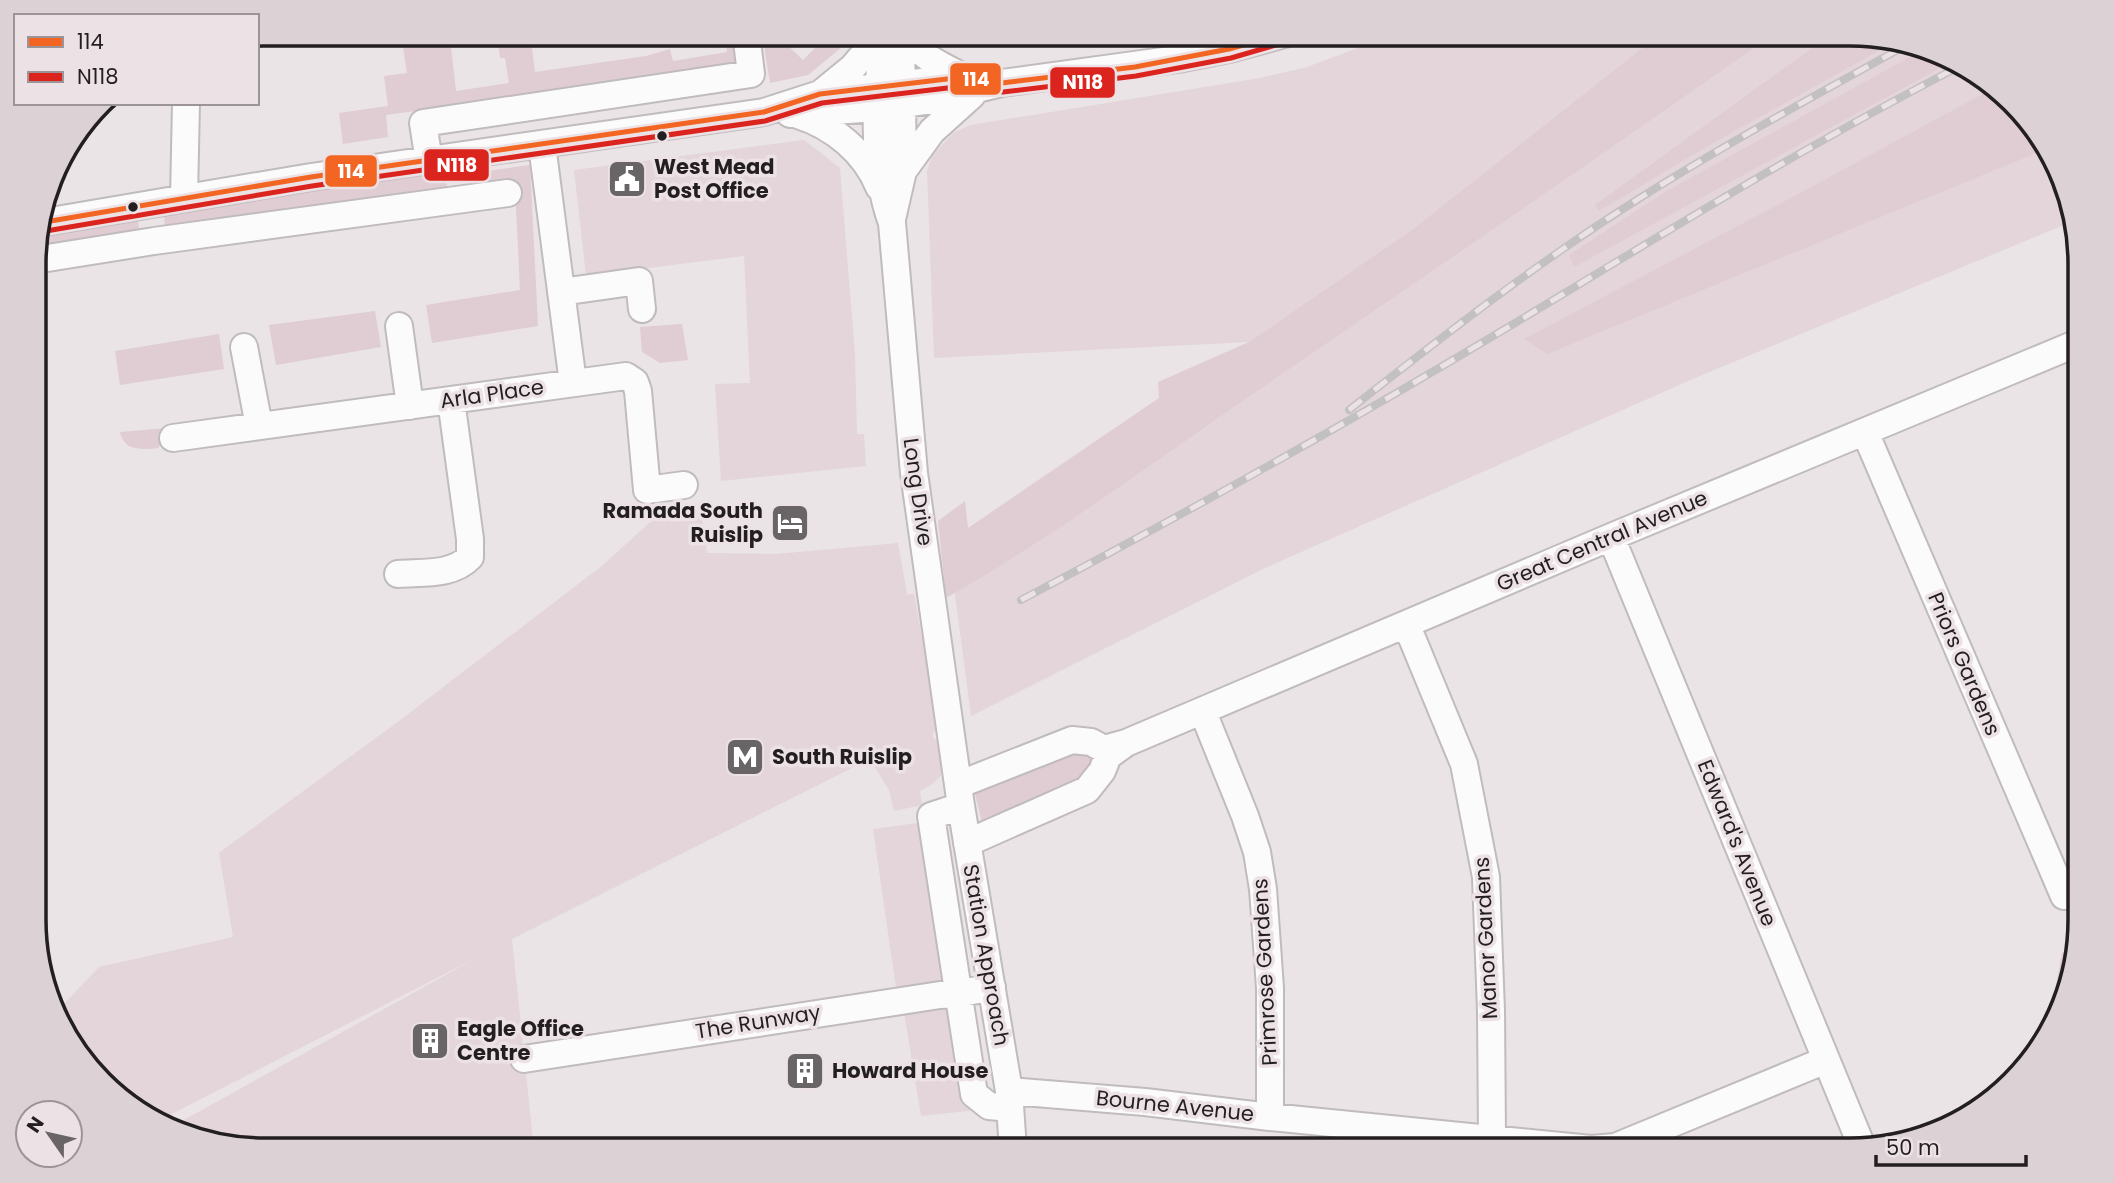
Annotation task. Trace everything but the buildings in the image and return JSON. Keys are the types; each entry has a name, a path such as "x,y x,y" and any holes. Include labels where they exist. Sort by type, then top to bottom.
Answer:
{"street":[{"path":"429,161 423,123 751,74 748,46"},
{"path":"820,94 872,46"},
{"name":"Long Drive","path":"882,46 877,98 883,198 892,223 914,473 958,784"},
{"name":"Long Drive","path":"892,223 903,171 901,46"},
{"path":"915,46 930,59 982,83"},
{"path":"764,112 796,114 903,94 940,99 982,83 1178,59 1240,46"},
{"path":"903,171 932,131 982,83"},
{"path":"50,221 151,203 764,112 820,94 877,98"},
{"path":"184,198 186,105"},
{"path":"796,114 827,127 855,149 865,161 883,198"},
{"name":"Arla Place","path":"173,438 573,383 542,145"},
{"path":"456,158 457,199"},
{"path":"46,258 508,193"},
{"path":"151,203 154,241"},
{"path":"561,292 639,281 642,309"},
{"path":"399,326 410,406"},
{"path":"244,347 259,426"},
{"name":"Great Central Avenue","path":"931,816 958,784 1072,740 1091,742 1104,749 1126,743 2068,347"},
{"path":"573,383 626,376 635,382 647,490 684,485"},
{"path":"398,574 450,570 462,565 470,557 470,539 451,400"},
{"name":"Priors Gardens","path":"1865,432 2064,896"},
{"name":"Edward's Avenue","path":"1611,537 1858,1137"},
{"name":"Manor Gardens","path":"1404,625 1412,638 1464,764 1486,877 1492,1137"},
{"name":"Primrose Gardens","path":"1203,712 1245,816 1263,889 1270,988 1270,1117"},
{"name":"Great Central Avenue","path":"967,842 1087,790 1102,771 1108,756 1126,743"},
{"name":"Station Approach","path":"958,784 1010,1100 1012,1138"},
{"name":"Bourne Avenue","path":"931,816 974,1094 989,1106 1010,1100 1145,1102 1474,1137"},
{"name":"The Runway","path":"524,1059 992,987"},
{"name":"Bourne Avenue","path":"1639,1137 1826,1060"}],"shaded area":[{"path":"451,46 456,91 509,83 505,58 500,58 499,46 532,46 535,72 646,56 670,49 673,61 727,52 726,46 735,46 737,66 386,115 388,137 343,144 339,113 388,106 384,76 407,73 403,47"},
{"path":"764,46 788,46 803,60 817,46 843,46 808,75 770,83"},
{"path":"1363,46 1645,46 1413,229 1249,342 934,358 927,171 932,156 953,133 971,125 1260,78 1307,67"},
{"path":"1645,46 1756,46 1102,499 946,598 938,521 965,501 968,528 1159,398 1158,382 1249,342 1413,229"},
{"path":"1702,46 1879,47 1934,62 1959,75 2005,109 2039,155 2052,180 2065,225 1702,375 1265,568 971,716 951,564"},
{"path":"1815,46 1884,48 1711,144 1599,211 1595,205"},
{"path":"1913,55 1943,67 1574,267 1569,255 1665,192"},
{"path":"1985,93 2005,109 2037,153 1547,354 1524,339"},
{"path":"804,140 840,168 855,355 857,434 864,434 866,466 721,481 715,384 750,383 744,256 586,276 574,170"},
{"path":"530,165 538,326 432,343 426,305 520,290 515,185 470,191 466,174"},
{"path":"441,169 447,185 444,193 165,234 164,212"},
{"path":"138,219 139,228 135,236 47,249 47,233"},
{"path":"375,311 381,347 276,365 269,325"},
{"path":"682,324 688,360 660,363 642,352 640,327"},
{"path":"219,334 224,369 120,385 115,351"},
{"path":"167,428 165,440 158,448 152,449 129,446 120,432"},
{"path":"700,504 707,553 776,554 898,543 907,594 900,595 914,594 938,725 932,736 939,744 945,763 941,775 933,784 920,791 922,805 894,811 889,790 870,759 512,939 533,1138 264,1138 235,1136 181,1121 478,957 169,1115 131,1092 109,1074 82,1040 63,1005 99,967 233,937 219,853 399,721 603,565 660,513"},
{"path":"1054,750 1097,756 1082,784 983,826 974,790"},
{"path":"925,822 963,1104 977,1110 921,1116 905,1018 895,981 873,829"},
{"path":"2065,951 2054,996 2054,996 2062,953"}],"railway":[{"path":"1349,410 1492,300 1602,222 1738,139 1896,51"},
{"path":"1021,600 1335,428 1795,156 1951,71"}],"transit line":[{"name":"114","path":"50,221 311,177 764,112 820,94 964,77 1002,83 1135,67 1240,46"},
{"name":"N118","path":"48,231 312,186 765,121 822,103 964,86 1003,92 1136,76 1231,58 1273,46"}],"place":[{"name":"West Mead Post Office","path":"627,179"},
{"name":"Ramada South Ruislip","path":"790,523"},
{"name":"South Ruislip","path":"745,757"},
{"name":"Eagle Office Centre","path":"430,1041"},
{"name":"Howard House","path":"805,1071"}]}
